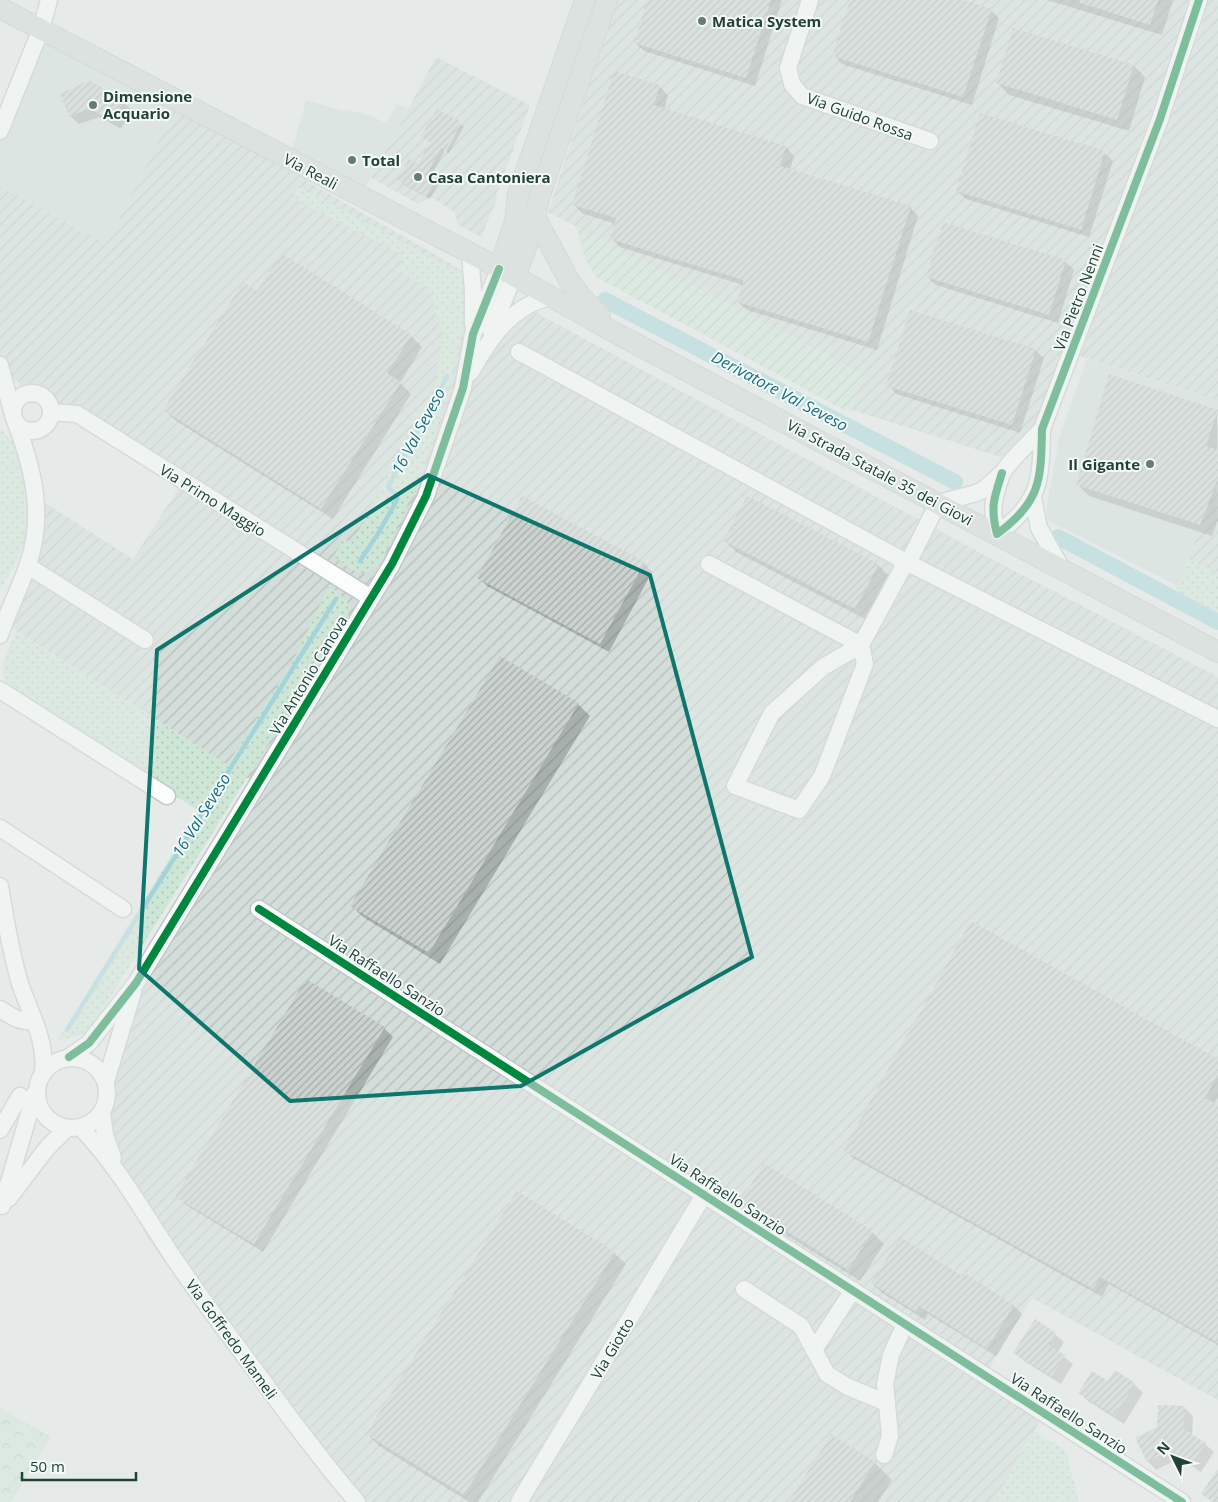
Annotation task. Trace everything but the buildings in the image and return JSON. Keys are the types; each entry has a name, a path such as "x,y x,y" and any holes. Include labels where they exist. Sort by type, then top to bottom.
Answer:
{"main road":[{"path":"506,272 518,194 585,0"},
{"path":"506,272 523,260 536,217 539,198 607,0"},
{"name":"Via Reali","path":"0,8 506,272 621,336"},
{"path":"536,217 570,282 578,293 621,336"},
{"name":"Via Strada Statale 35 dei Giovi","path":"621,336 1218,652"}],"street":[{"path":"0,131 40,29 49,0"},
{"name":"Via Guido Rossa","path":"810,0 788,68 792,84 802,96 930,141"},
{"name":"Via Pietro Nenni","path":"1002,473 992,504 992,516 997,534 1023,512 1033,498 1041,468 1042,429 1160,119 1199,0"},
{"name":"Via Antonio Canova","path":"69,1057 89,1043 136,983 392,564 426,496 463,388 474,334 470,254"},
{"name":"Via Antonio Canova","path":"474,334 506,272"},
{"name":"Via Antonio Canova","path":"481,354 506,272"},
{"name":"Via Antonio Canova","path":"463,388 481,354 498,330 521,308 540,299 552,297"},
{"path":"519,352 906,562 1218,719"},
{"path":"1,368 20,387 44,396 51,406 47,423 37,430 25,430 14,417 13,405 20,395 32,392"},
{"path":"0,635 28,566 35,537 37,505 32,471 14,417 1,368"},
{"name":"Via Primo Maggio","path":"51,412 77,414 371,598"},
{"name":"Via Pietro Nenni","path":"938,503 973,494 992,483 1042,429"},
{"name":"Via Pietro Nenni","path":"1033,498 1038,528 1062,569"},
{"path":"861,645 865,664 822,776 799,810 735,786 772,713 823,667 861,645 938,503"},
{"path":"709,564 861,645"},
{"path":"28,566 145,640"},
{"path":"0,690 167,796"},
{"path":"0,828 123,908"},
{"path":"0,886 14,961 44,1050 43,1072"},
{"name":"Via Raffaello Sanzio","path":"259,910 906,1324 1175,1500"},
{"name":"Via Antonio Canova","path":"106,1081 136,983"},
{"path":"0,1009 14,1019 24,1022 34,1021"},
{"path":"69,1057 80,1058 91,1063 100,1070 106,1081 108,1091 102,1112 89,1124 74,1128 47,1148 1,1208 38,1081 43,1072 54,1062 69,1057"},
{"path":"36,1090 37,1101 41,1111 48,1119 57,1125 74,1128 97,1145 116,1169"},
{"path":"0,1130 20,1096"},
{"path":"102,1112 105,1134 116,1169"},
{"name":"Via Goffredo Mameli","path":"116,1169 173,1257 227,1332 324,1464 357,1502"},
{"name":"Via Giotto","path":"519,1502 704,1195"},
{"path":"744,1289 801,1326 827,1374 848,1387 887,1403"},
{"path":"814,1350 853,1290"},
{"path":"884,1455 890,1436 885,1384 891,1354 906,1324"}],"highlighted area":[{"path":"428,475 650,575 752,957 521,1086 290,1101 139,969 157,650"}],"shaded area":[{"path":"617,0 1192,0 1039,424 1007,459 852,410 863,374 548,212"},
{"path":"1208,0 1218,0 1218,401 1080,356 1165,130 1202,24"},
{"path":"43,35 176,106 106,244 0,186 0,144"},
{"path":"436,57 530,105 497,193 496,202 481,237 457,224 455,212 430,197 418,204 371,178"},
{"path":"306,100 343,111 346,109 372,116 386,123 397,104 408,109 362,194 290,158"},
{"path":"176,106 535,312 988,557 1218,677 1218,1400 1032,1298 988,1370 1047,1408 994,1502 344,1502 209,1325 150,1241 107,1169 110,1114 116,1098 115,1083 142,987 262,787 1,621 25,564 31,494 133,559 184,480 77,411 53,411 51,401 43,393 20,384 5,370 0,356 0,186 106,244"},
{"path":"1087,359 1218,401 1218,478 1178,586 1047,520 1047,504 1059,438"},
{"path":"1218,478 1218,574 1188,559"}],"green space":[{"path":"297,188 301,188 461,273 466,288 465,311 453,371 427,457 411,498 383,557 372,571 367,573 354,571 334,556 343,539 352,543 436,383 442,335 429,288 397,271 404,256 299,201 294,194"},
{"path":"576,226 863,374 852,410 844,410 596,277 585,259"},
{"path":"0,427 7,437 15,442 30,505 24,543 0,590"},
{"path":"1188,559 1218,574 1218,616 1175,593"},
{"path":"329,585 347,601 349,612 346,619 94,1023 82,1035 57,1041 199,811 4,686 3,663 16,631 227,765 291,664"},
{"path":"0,1408 51,1437 11,1502 0,1502"},
{"path":"1034,1431 1066,1451 1079,1502 994,1502"}],"waterway":[{"name":"Derivatore Val Seveso","path":"605,300 955,482"},
{"name":"16 Val Seveso","path":"360,561 397,500 397,495 388,487 447,376"},
{"name":"Derivatore Val Seveso","path":"1058,537 1218,622"},
{"name":"16 Val Seveso","path":"67,1030 336,599"}],"cycle path":[{"path":"1002,473 993,509 997,534 1022,511 1036,489 1041,462 1042,429 1160,119 1199,0"},
{"path":"69,1057 89,1043 136,983 392,564 426,496 463,388 473,334 499,269"},
{"path":"259,909 1182,1502"}],"place":[{"name":"Matica System","path":"702,21"},
{"name":"Dimensione Acquario","path":"93,105"},
{"name":"Total","path":"352,160"},
{"name":"Casa Cantoniera","path":"418,177"},
{"name":"Il Gigante","path":"1150,464"}]}
